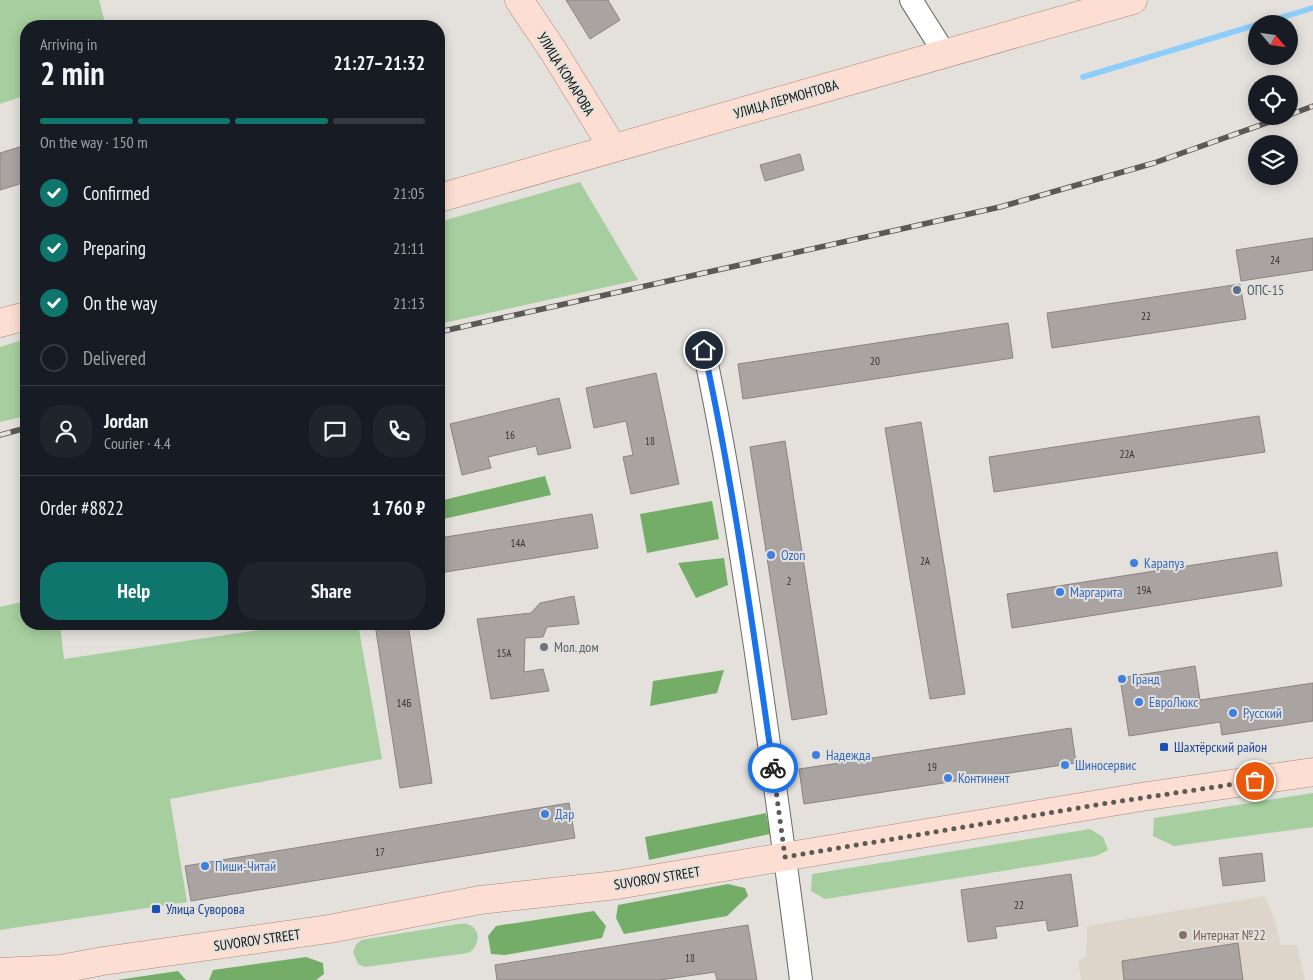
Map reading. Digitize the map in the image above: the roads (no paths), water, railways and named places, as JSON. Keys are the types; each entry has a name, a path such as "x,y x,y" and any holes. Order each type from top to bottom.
{"main road":[{"name":"УЛИЦА КОМАРОВА","path":"520,0 613,148"},
{"name":"УЛИЦА ЛЕРМОНТОВА","path":"445,196 1132,0"},
{"path":"0,323 20,318"},
{"name":"SUVOROV STREET","path":"0,972 60,969 103,960 329,929 480,900 617,885 1116,802 1313,772"}],"street":[{"path":"911,0 945,54"},
{"path":"704,350 718,416 739,542 801,980"}],"waterway":[{"path":"1290,15 1313,8"},
{"path":"1083,77 1248,27"}],"railway":[{"path":"1298,112 1313,106"},
{"path":"445,331 1000,207 1154,163 1261,125"},
{"path":"0,435 20,430"}],"place":[{"name":"ОПС-15","path":"1237,290"},
{"name":"Ozon","path":"771,555"},
{"name":"Карапуз","path":"1134,563"},
{"name":"Маргарита","path":"1060,592"},
{"name":"Мол. дом","path":"544,647"},
{"name":"Гранд","path":"1122,679"},
{"name":"ЕвроЛюкс","path":"1139,702"},
{"name":"Русский","path":"1233,713"},
{"name":"Шахтёрский район","path":"1164,747"},
{"name":"Надежда","path":"816,755"},
{"name":"Шиносервис","path":"1065,765"},
{"name":"Континент","path":"948,778"},
{"name":"Дар","path":"545,814"},
{"name":"Пиши-Читай","path":"205,866"},
{"name":"Улица Суворова","path":"156,909"},
{"name":"Интернат №22","path":"1183,935"}]}
